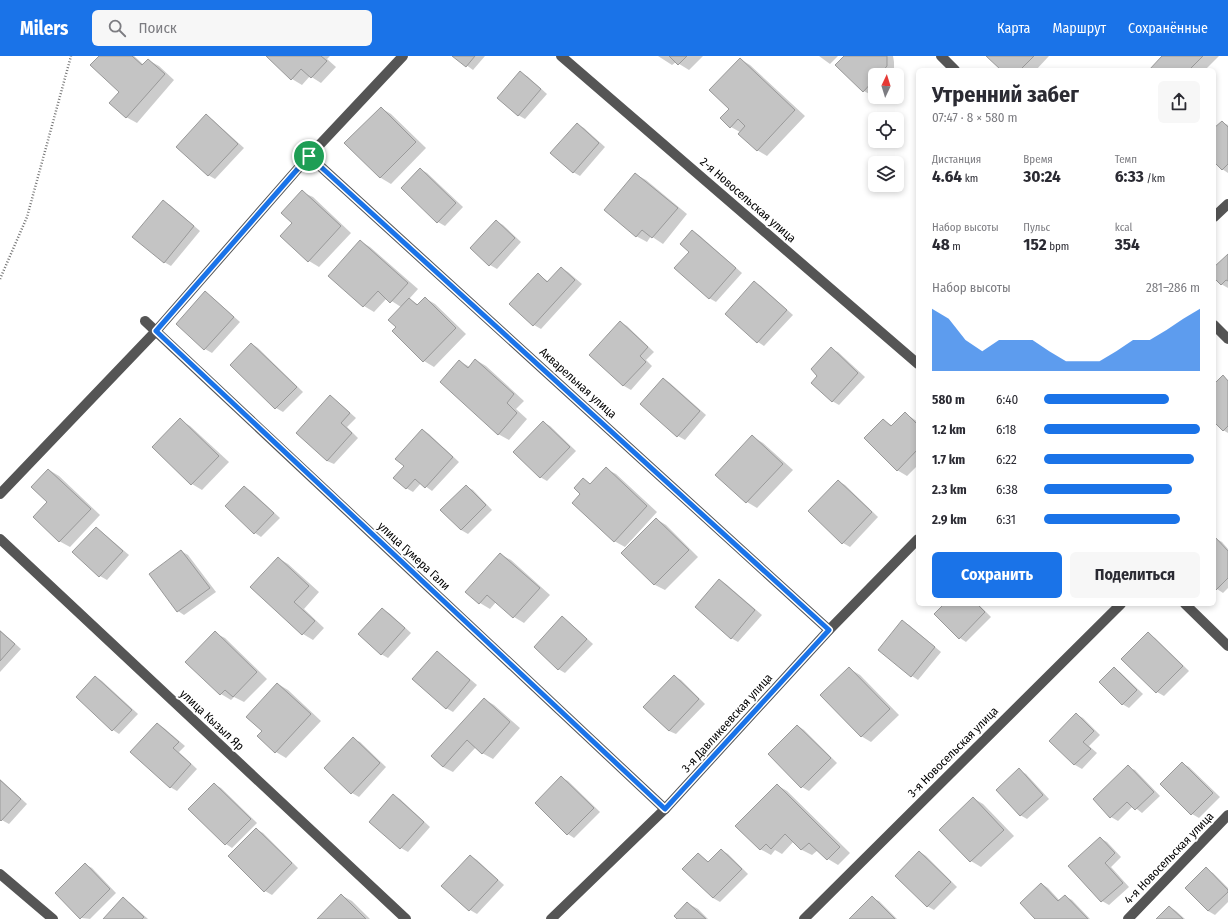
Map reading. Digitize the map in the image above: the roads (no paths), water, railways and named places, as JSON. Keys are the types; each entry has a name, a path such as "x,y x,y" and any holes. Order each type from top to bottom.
{"street":[{"path":"0,494 156,331 309,156 403,56"},
{"name":"2-я Новосельская улица","path":"561,56 916,362"},
{"path":"941,56 953,68"},
{"name":"Акварельная улица","path":"309,156 829,630"},
{"path":"1216,215 1228,204"},
{"name":"улица Гумера Гали","path":"145,321 665,809"},
{"path":"1216,327 1228,339"},
{"name":"улица Кызыл Яр","path":"0,539 406,919"},
{"name":"3-я Давликеевская улица","path":"551,919 665,809 829,630 916,542"},
{"name":"3-я Новосельская улица","path":"804,919 1119,606"},
{"path":"1187,606 1228,646"},
{"name":"4-я Новосельская улица","path":"1128,919 1228,814"},
{"path":"0,874 53,919"}]}
